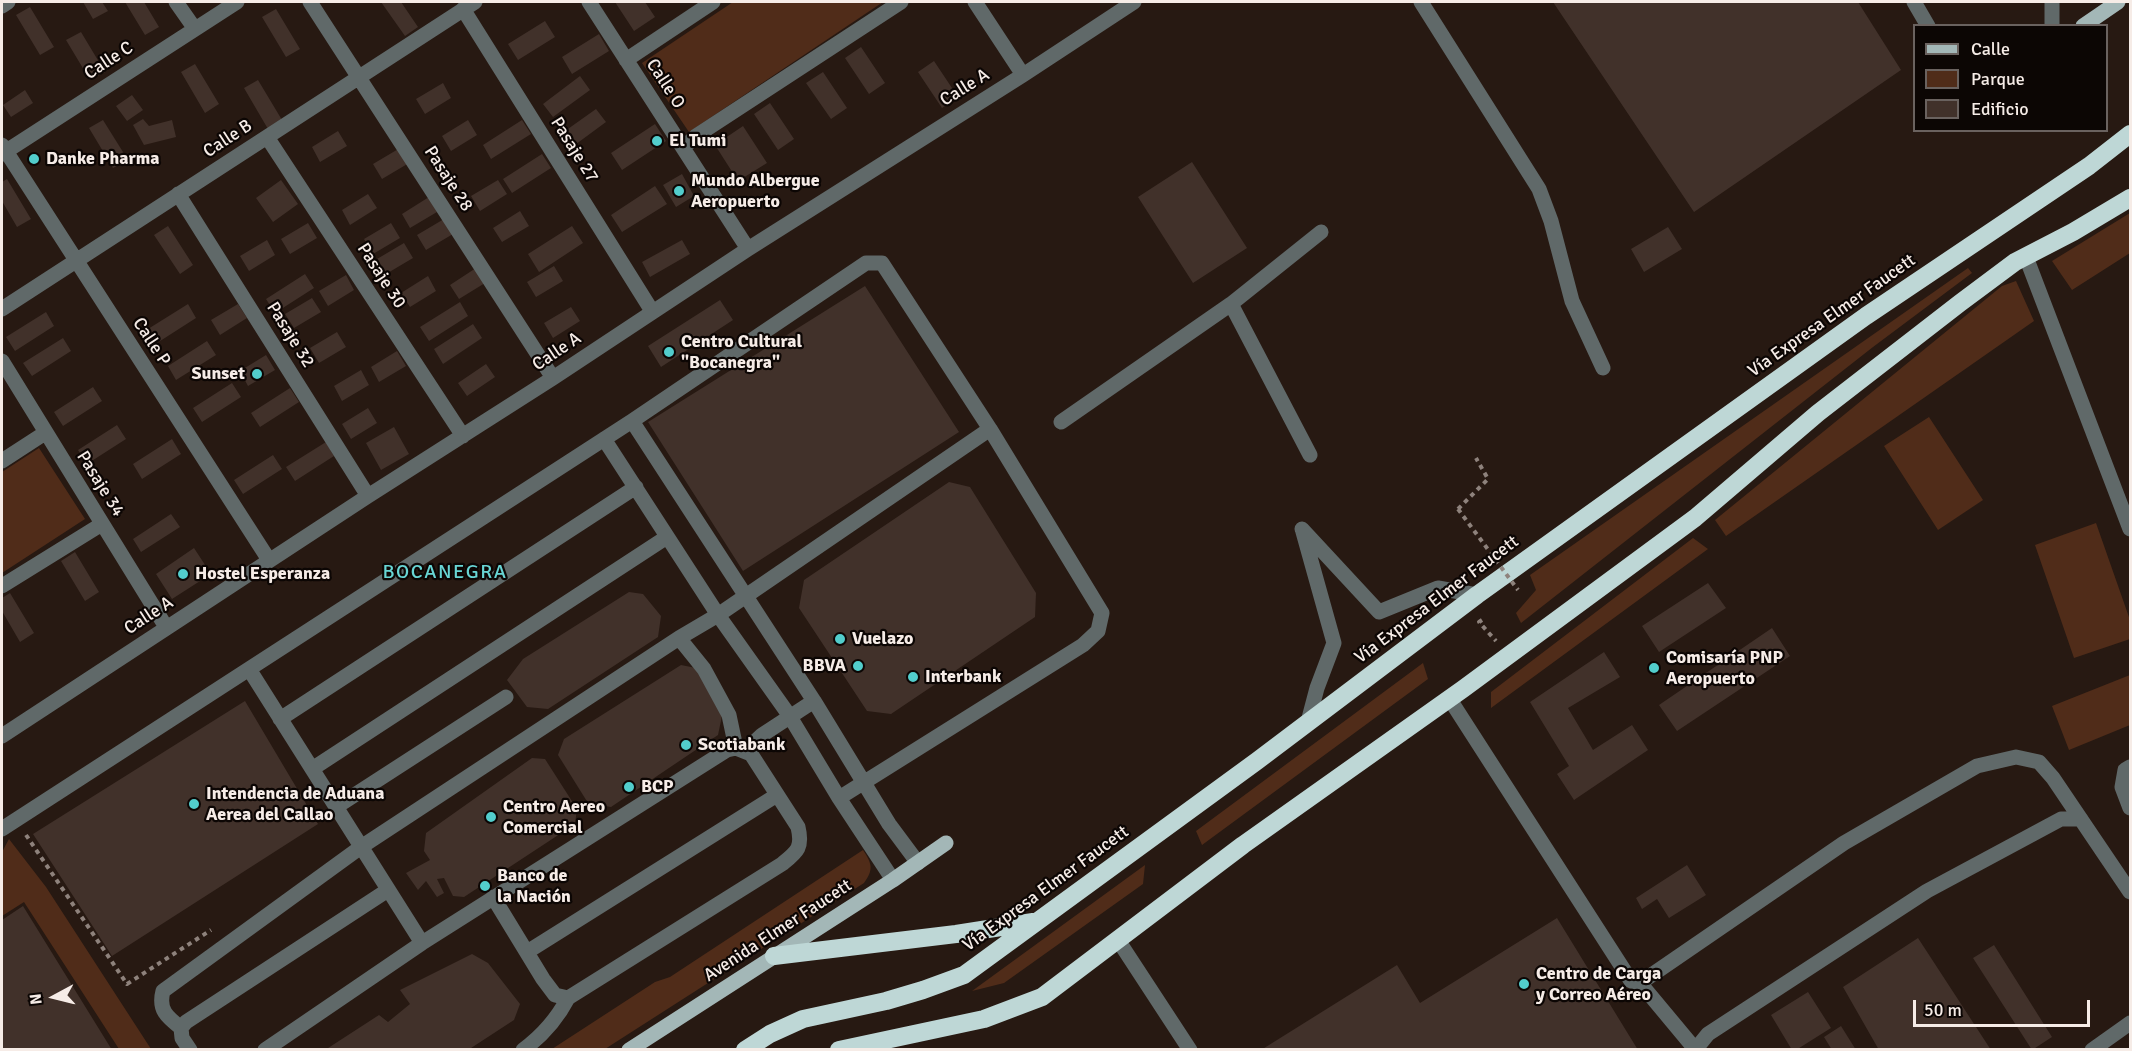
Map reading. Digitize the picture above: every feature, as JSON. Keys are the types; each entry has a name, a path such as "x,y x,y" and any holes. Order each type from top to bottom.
{"highway":[{"name":"Vía Expresa Elmer Faucett","path":"745,1050 770,1034 803,1019 886,1001 964,975 1477,595 1866,316 2089,166 2130,134"},
{"path":"839,1050 984,1018 1042,997 1244,845 1695,518 1818,413 1960,303 2026,257 2130,198"},
{"path":"774,956 956,934 1037,921"}],"main road":[{"path":"2087,24 2118,2"},
{"name":"Avenida Elmer Faucett","path":"629,1050 893,880 946,843"}],"street":[{"path":"2,6 8,2"},
{"path":"176,2 195,29"},
{"name":"Calle C","path":"3,150 237,2"},
{"name":"Pasaje 28","path":"310,2 553,378"},
{"name":"Calle O","path":"589,2 748,249"},
{"path":"626,60 713,2"},
{"path":"683,148 696,136 901,2"},
{"path":"975,2 1023,75"},
{"name":"Calle A","path":"2,736 269,560 553,378 652,311 1023,75 1115,7 1134,2"},
{"path":"1421,2 1539,189 1551,221 1572,301 1603,368"},
{"path":"2052,14 2065,2"},
{"name":"Calle B","path":"2,309 469,5"},
{"name":"Pasaje 27","path":"469,5 652,311"},
{"name":"Pasaje 30","path":"267,137 463,436"},
{"name":"Calle P","path":"3,150 269,560"},
{"name":"Pasaje 32","path":"178,194 368,496"},
{"path":"1061,422 1231,304 1321,232"},
{"path":"2026,257 2130,529"},
{"path":"2,829 633,421 866,263 882,263 990,429 1102,613 1098,632 1083,645 839,798"},
{"path":"1231,304 1310,455"},
{"name":"Pasaje 34","path":"2,361 166,627"},
{"path":"633,421 814,701 889,824 918,863"},
{"path":"190,1050 183,1038 181,1028 166,1016 160,1001 163,991 361,847 678,638 718,615 990,429"},
{"path":"2,461 45,433"},
{"path":"604,439 718,615 789,715 839,798 893,880"},
{"path":"280,719 636,488"},
{"path":"2,586 102,524"},
{"path":"1308,722 1317,688 1334,643 1302,529 1379,612 1438,588 1477,595"},
{"path":"312,769 667,537"},
{"path":"678,638 704,669 729,715 741,750"},
{"path":"249,669 422,944"},
{"path":"336,807 506,697"},
{"path":"1449,698 1631,981 1640,983 1695,1049 1708,1035 1927,891 2061,819 2080,819"},
{"path":"741,750 789,715 814,701"},
{"path":"265,1050 493,897 727,750 741,750 751,754 798,827 801,838 797,852 782,864 568,998 559,1015 536,1041 523,1050"},
{"path":"1640,983 1844,843 1977,766 2016,757 2039,762 2053,778 2130,892"},
{"path":"2130,767 2125,770 2122,787 2130,808"},
{"path":"527,952 777,795"},
{"path":"181,1028 186,1022 388,890"},
{"path":"493,897 555,995 568,998"},
{"path":"1118,940 1190,1050"},
{"path":"2092,1050 2130,1023"}],"path":[{"path":"1476,458 1488,479 1458,509 1518,590 1510,597"},
{"path":"1487,615 1479,622 1509,655"},
{"path":"20,827 127,984"}],"green space":[{"path":"733,2 883,2 689,132 642,63"},
{"path":"2130,213 2130,253 2072,290 2052,261"},
{"path":"1968,268 1972,273 1873,347 1521,623 1516,613 1536,590 1530,575"},
{"path":"2016,281 2034,321 1726,536 1715,520 2002,286"},
{"path":"1929,417 1983,500 1938,530 1884,446"},
{"path":"39,448 85,519 2,573 2,472"},
{"path":"2096,523 2130,620 2130,639 2074,658 2035,545"},
{"path":"1693,538 1708,549 1491,708 1491,692"},
{"path":"1423,663 1428,679 1202,845 1196,831"},
{"path":"2130,675 2130,725 2069,750 2052,706"},
{"path":"9,839 46,887 151,1049 119,1049 24,902 2,916 2,852"},
{"path":"863,850 871,866 864,883 605,1049 552,1049 655,982 670,977"},
{"path":"1145,865 1143,884 1004,983 972,991"}],"building":[{"path":"83,2 102,2 108,11 93,19"},
{"path":"125,2 144,2 159,27 145,35"},
{"path":"381,2 401,2 418,27 405,36"},
{"path":"615,2 645,2 655,17 634,31"},
{"path":"1553,2 1858,2 1901,70 1694,212"},
{"path":"30,7 54,47 40,55 16,15"},
{"path":"276,9 300,49 286,57 262,17"},
{"path":"545,21 555,37 518,60 508,44"},
{"path":"81,32 105,72 90,80 66,40"},
{"path":"599,34 609,51 572,74 562,57"},
{"path":"861,47 885,83 869,94 845,58"},
{"path":"934,61 958,97 942,108 918,72"},
{"path":"195,64 219,104 205,113 181,72"},
{"path":"823,72 847,108 831,119 806,83"},
{"path":"580,76 590,90 553,117 543,104"},
{"path":"258,80 282,120 268,129 244,88"},
{"path":"443,83 451,98 425,114 416,99"},
{"path":"25,90 33,103 11,117 3,105"},
{"path":"132,95 143,110 127,121 116,106"},
{"path":"770,103 794,139 778,150 754,114"},
{"path":"596,109 606,122 568,150 558,136"},
{"path":"143,119 149,126 172,120 176,137 144,145 133,125"},
{"path":"103,120 128,160 113,168 89,128"},
{"path":"468,120 477,135 451,151 442,136"},
{"path":"522,120 531,134 491,159 483,145"},
{"path":"655,124 666,141 622,170 611,153"},
{"path":"743,126 767,163 738,181 715,145"},
{"path":"338,131 347,146 320,162 312,147"},
{"path":"400,148 409,163 382,179 373,164"},
{"path":"542,154 551,168 512,193 503,179"},
{"path":"1192,162 1247,248 1193,283 1138,197"},
{"name":"Mundo Albergue Aeropuerto","path":"682,174 694,196 676,207 663,185"},
{"path":"7,179 31,219 17,227 2,201 2,182"},
{"path":"281,180 298,204 273,222 256,198"},
{"path":"498,180 507,194 480,211 471,196"},
{"path":"655,186 667,204 622,232 611,215"},
{"path":"368,194 377,208 350,225 342,210"},
{"path":"429,197 437,212 410,228 402,214"},
{"path":"520,211 529,226 502,242 493,228"},
{"path":"444,219 453,234 426,250 417,235"},
{"path":"308,223 317,238 290,254 281,239"},
{"path":"391,223 400,238 373,254 364,239"},
{"path":"168,226 193,265 180,274 154,235"},
{"path":"572,226 583,243 539,272 528,254"},
{"path":"1668,227 1682,249 1644,272 1631,249"},
{"path":"267,240 275,255 249,271 240,256"},
{"path":"682,240 690,254 650,277 642,262"},
{"path":"404,243 413,258 386,274 377,259"},
{"path":"554,266 563,281 536,297 527,282"},
{"path":"476,268 485,283 459,299 450,285"},
{"path":"305,274 314,288 275,313 266,299"},
{"path":"346,275 354,290 328,306 319,291"},
{"path":"428,276 436,291 410,307 401,293"},
{"path":"865,286 959,432 743,571 648,422"},
{"path":"312,298 321,312 294,328 285,314"},
{"path":"720,300 733,320 661,367 648,346"},
{"path":"460,302 468,316 429,341 420,327"},
{"path":"188,304 196,318 157,343 148,329"},
{"path":"238,304 247,318 220,335 211,320"},
{"path":"571,307 580,321 553,338 544,323"},
{"path":"46,312 54,326 15,351 6,337"},
{"path":"473,324 482,338 443,364 434,349"},
{"path":"337,332 346,347 319,363 310,348"},
{"path":"63,338 71,351 32,376 23,363"},
{"path":"207,341 216,355 176,380 168,366"},
{"path":"397,351 406,366 379,382 371,367"},
{"path":"266,355 275,370 248,386 240,371"},
{"path":"486,364 495,377 467,396 458,383"},
{"path":"361,370 369,385 342,401 334,386"},
{"path":"232,383 241,397 202,422 193,408"},
{"path":"93,387 102,401 63,426 54,412"},
{"path":"290,388 299,402 260,427 251,413"},
{"path":"368,408 377,423 351,439 342,424"},
{"path":"117,425 126,439 87,464 78,450"},
{"path":"394,427 409,454 381,470 366,443"},
{"path":"172,439 181,454 142,479 133,464"},
{"path":"326,442 334,456 295,481 286,467"},
{"path":"273,455 282,469 243,494 234,480"},
{"path":"949,482 970,487 1036,593 1035,617 891,714 867,711 799,608 804,580"},
{"path":"171,514 180,527 141,552 133,539"},
{"name":"Hostel Esperanza","path":"194,548 211,574 172,599 156,574"},
{"path":"75,552 99,592 85,601 61,561"},
{"path":"1708,583 1726,608 1659,652 1642,626"},
{"path":"629,592 643,594 661,616 658,637 548,709 527,707 507,680 523,659"},
{"path":"10,593 34,633 20,642 2,611 2,598"},
{"path":"1772,628 1790,656 1677,731 1659,705"},
{"path":"1604,652 1620,677 1568,708 1593,750 1632,725 1648,750 1574,800 1557,774 1569,766 1530,702"},
{"path":"681,665 696,668 723,711 718,735 611,807 588,803 558,755 564,739"},
{"path":"245,701 318,824 112,956 33,834"},
{"path":"532,758 545,759 577,809 575,824 464,897 453,896 444,878 437,879 444,893 437,897 426,881 418,890 406,873 430,860 424,851 426,833"},
{"path":"1687,865 1706,895 1669,918 1657,899 1642,909 1636,898"},
{"path":"23,906 112,1050 2,1050 2,920"},
{"name":"Centro de Carga y Correo Aéreo","path":"1557,918 1638,1050 1261,1050 1397,965 1420,1003"},
{"path":"1918,938 1991,1050 1879,1050 1843,987"},
{"path":"1994,945 2052,1037 2032,1050 1973,958"},
{"path":"472,954 488,963 520,1004 514,1020 468,1050 325,1050 379,1015 388,1022 410,1004 400,990"},
{"path":"1808,992 1831,1028 1796,1050 1792,1050 1771,1015"},
{"path":"1841,1026 1856,1050 1832,1050 1824,1037"}],"place":[{"name":"El Tumi","path":"657,141"},
{"name":"Danke Pharma","path":"34,159"},
{"name":"Mundo Albergue Aeropuerto","path":"679,191"},
{"name":"Centro Cultural \"Bocanegra\"","path":"669,352"},
{"name":"Sunset","path":"257,374"},
{"name":"Hostel Esperanza","path":"183,574"},
{"name":"Vuelazo","path":"840,639"},
{"name":"BBVA","path":"858,666"},
{"name":"Comisaría PNP Aeropuerto","path":"1654,668"},
{"name":"Interbank","path":"913,677"},
{"name":"Scotiabank","path":"686,745"},
{"name":"BCP","path":"629,787"},
{"name":"Intendencia de Aduana Aerea del Callao","path":"194,804"},
{"name":"Centro Aereo Comercial","path":"491,817"},
{"name":"Banco de la Nación","path":"485,886"},
{"name":"Centro de Carga y Correo Aéreo","path":"1524,984"}],"district":[{"name":"BOCANEGRA","path":"445,573"}]}
